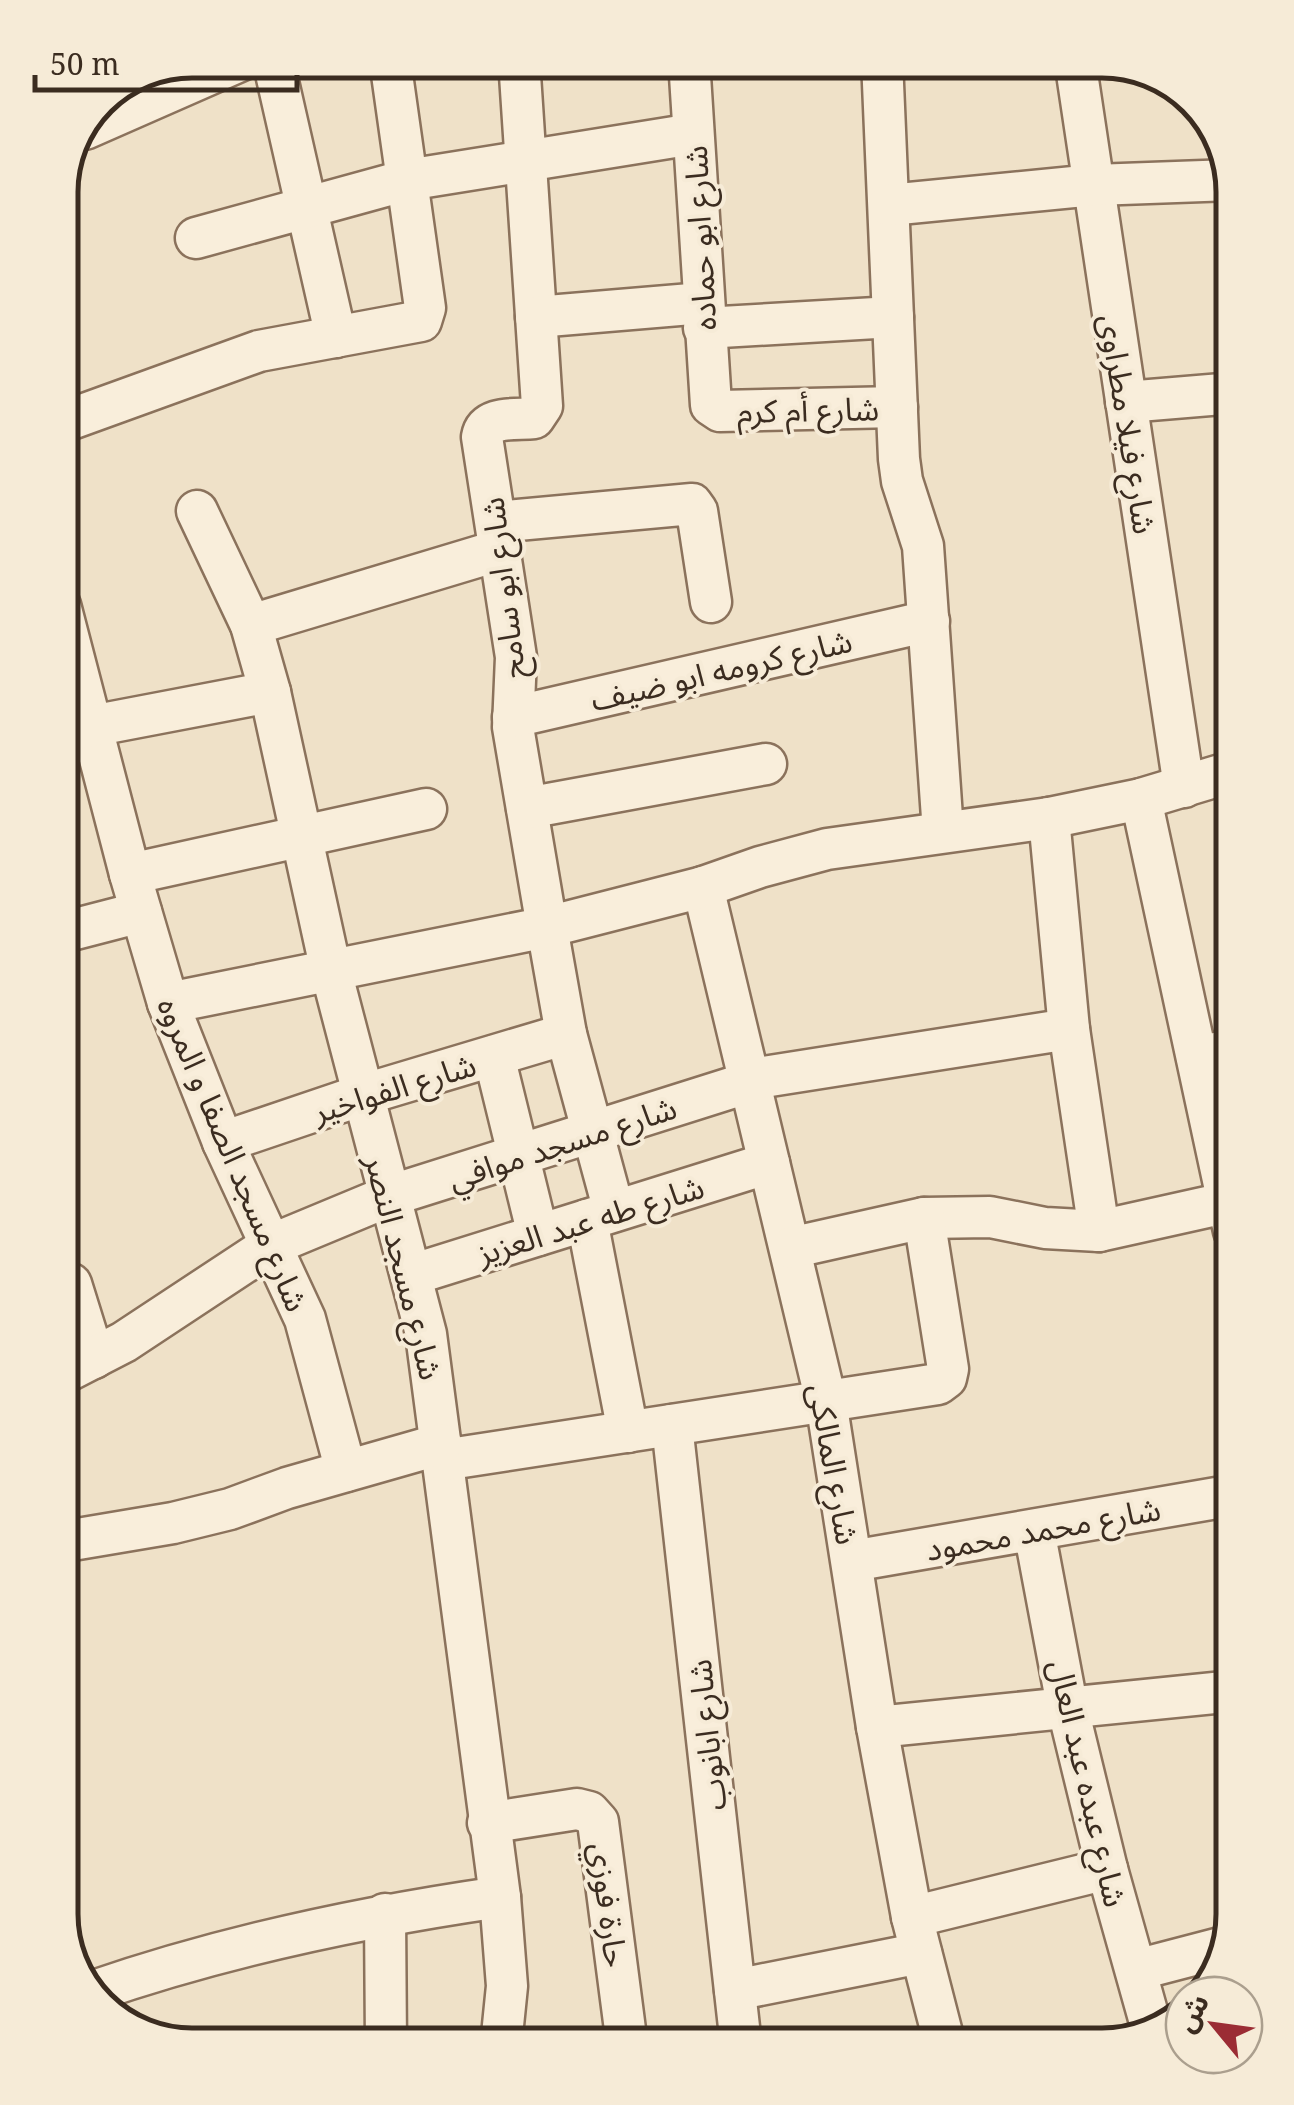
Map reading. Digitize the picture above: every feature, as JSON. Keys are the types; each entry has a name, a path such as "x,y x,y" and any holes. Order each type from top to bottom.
{"street":[{"path":"101,122 201,78"},
{"path":"277,78 336,337"},
{"path":"78,416 259,351 414,325 424,316 393,78"},
{"name":"شارع ابو سامح","path":"520,78 542,402 540,414 492,422 482,432 516,657 513,717 527,808 566,1034 595,1132 601,1216 628,1432"},
{"name":"شارع ابو حماده","path":"690,78 708,399 714,409 720,410"},
{"path":"883,78 902,482 923,546 942,832"},
{"name":"شارع فيلا مطراوى","path":"1078,78 1184,787"},
{"path":"196,238 407,180 693,134"},
{"path":"889,204 1094,185 1216,181"},
{"path":"536,317 893,317"},
{"path":"1126,402 1216,394"},
{"name":"شارع أم كرم","path":"720,410 897,406"},
{"path":"251,625 498,536 692,504 711,602"},
{"name":"شارع مسجد النصر","path":"196,511 251,625 270,692 331,970 432,1364 500,1897 507,1986 503,2027"},
{"name":"شارع كرومه ابو ضيف","path":"513,717 928,621"},
{"path":"78,729 270,692"},
{"name":"شارع مسجد الصفا و المروه","path":"78,732 136,893 168,1003 223,1142 310,1334 346,1471"},
{"path":"527,808 766,764"},
{"path":"168,1003 547,927 703,888 827,848 1048,818 1140,799 1216,777"},
{"path":"1140,799 1215,1053"},
{"path":"78,924 136,893 301,837 426,809"},
{"path":"1048,818 1069,1029 1099,1231"},
{"name":"شارع المالكى","path":"703,888 826,1401 916,1934 941,2028"},
{"name":"شارع مسجد موافي","path":"78,1366 124,1342 271,1245 389,1196 750,1080 1069,1029"},
{"name":"شارع الفواخير","path":"223,1142 566,1034"},
{"path":"494,1056 538,1235"},
{"name":"شارع طه عبد العزيز","path":"411,1275 770,1163"},
{"path":"790,1248 924,1218 990,1218 1045,1228 1099,1231 1216,1213"},
{"path":"78,1539 173,1523 230,1509 346,1471 442,1452 628,1432 938,1384 946,1378 948,1369 924,1218"},
{"name":"شارع ابانوب","path":"672,1425 739,2028"},
{"name":"شارع محمد محمود","path":"852,1561 1216,1498"},
{"name":"شارع عبده عبد العال","path":"1034,1530 1067,1705 1149,2017"},
{"path":"878,1726 1216,1693"},
{"name":"حارة فوزي","path":"488,1822 577,1809 590,1812 598,1822 625,2027"},
{"path":"735,1990 1107,1869"},
{"path":"105,1988 249,1945 385,1914 500,1897"},
{"path":"376,2027 385,1914"},
{"path":"1136,1970 1210,1951"}]}
